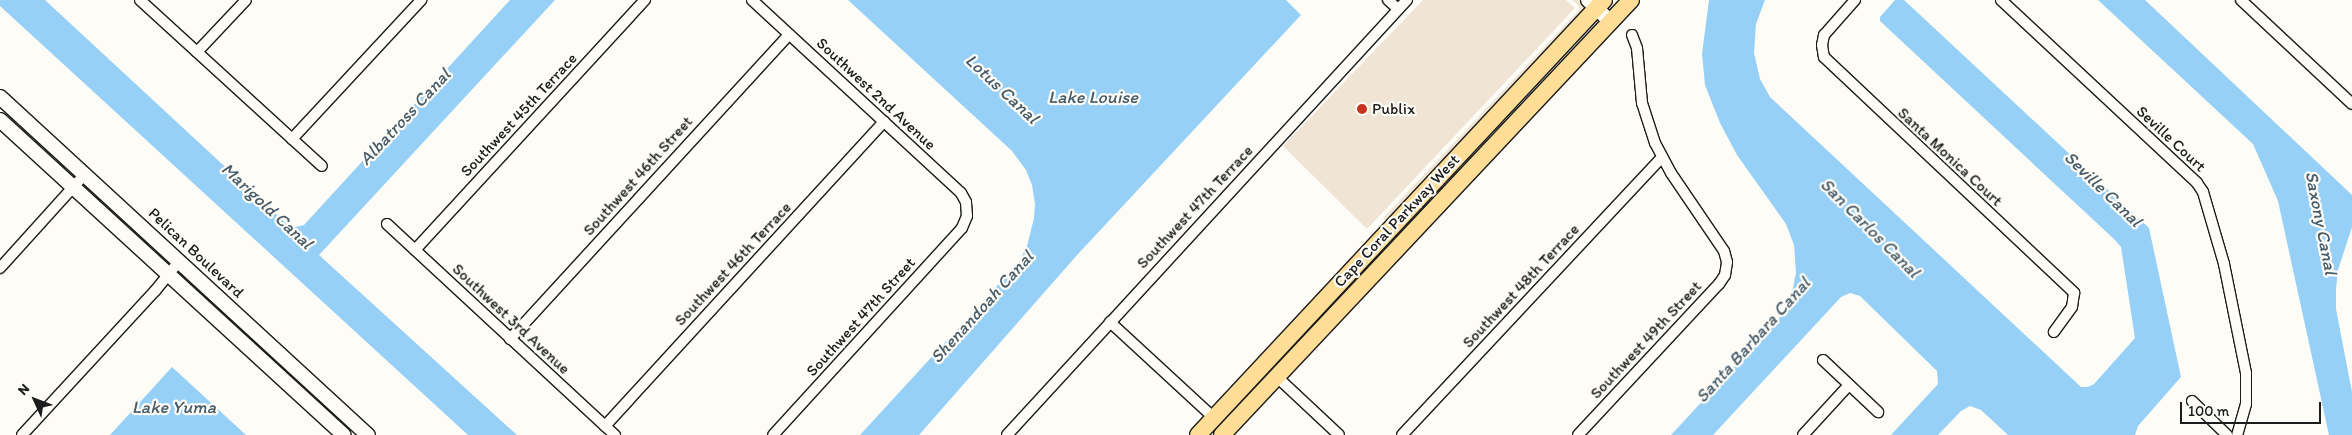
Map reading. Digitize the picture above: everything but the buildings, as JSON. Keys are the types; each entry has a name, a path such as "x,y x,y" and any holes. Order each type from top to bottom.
{"main road":[{"name":"Cape Coral Parkway West","path":"1198,435 1460,153 1596,3"},
{"name":"Cape Coral Parkway West","path":"1222,435 1610,21 1621,3"},
{"path":"1394,250 1403,230 1457,172 1462,161 1460,153"},
{"path":"1276,376 1276,369 1280,360 1338,295 1342,281"},
{"path":"1210,435 1215,424 1214,418"}],"street":[{"path":"140,0 322,166"},
{"path":"197,52 246,0"},
{"path":"292,139 421,0"},
{"name":"Southwest 45th Terrace","path":"415,250 645,0"},
{"name":"Southwest 2nd Avenue","path":"752,0 960,193 966,202 967,216"},
{"path":"1388,0 1398,10"},
{"name":"Southwest 47th Terrace","path":"1007,435 1407,0"},
{"name":"Santa Monica Court","path":"1855,0 1824,35 1822,45 1824,57 2074,294 2072,306 2054,332"},
{"name":"Seville Court","path":"2001,0 2197,183 2203,192 2224,264 2246,373 2246,404 2237,435"},
{"path":"2241,0 2352,104"},
{"path":"1596,3 1610,21"},
{"name":"Southwest 46th Street","path":"510,339 789,34"},
{"path":"1632,35 1637,48 1642,103 1650,130 1662,157"},
{"name":"Pelican Boulevard","path":"0,96 368,435"},
{"path":"0,120 344,435"},
{"name":"Southwest 46th Terrace","path":"605,426 884,122"},
{"name":"Southwest 49th Street","path":"1578,435 1719,284 1725,275 1727,262 1724,252 1662,157"},
{"name":"Southwest 48th Terrace","path":"1402,435 1662,157"},
{"path":"0,268 85,174"},
{"name":"Southwest 47th Street","path":"773,435 962,228 967,216"},
{"name":"Southwest 3rd Avenue","path":"387,224 615,435"},
{"path":"22,435 169,275 179,261"},
{"path":"1110,322 1214,418"},
{"path":"1823,360 1878,412"},
{"path":"1276,376 1339,435"},
{"path":"1803,435 1849,385"},
{"path":"2192,401 2227,435"}],"shaded area":[{"path":"1423,0 1566,0 1575,8 1367,229 1283,146"},
{"path":"1572,0 1581,0 1589,8 1388,223 1383,218 1579,10 1578,5"}],"water":[{"path":"0,0 45,0 291,228 304,225 510,0 555,0 319,255 517,435 468,435 0,6"},
{"name":"Lake Louise","path":"848,0 1286,0 1301,15 1078,254 919,435 860,435 1019,262 1027,246 1034,218 1035,204 1032,185 1026,170 1012,151"},
{"path":"1709,0 1765,0 1756,24 1754,53 1760,79 1770,97 2081,387 2088,387 2094,384 2135,338 2121,247 1880,21 1880,17 1895,0 1904,0 2149,228 2181,377 2138,426 2135,435 2008,435 1981,410 1970,406 1961,411 1938,435 1891,435 1938,384 1937,371 1860,296 1850,293 1841,297 1713,435 1671,435 1782,315 1793,288 1796,272 1794,245 1786,224 1737,155 1720,123 1705,85 1702,54"},
{"name":"Saxony Canal","path":"2098,0 2145,0 2352,195 2352,227 2338,270 2336,309 2352,392 2352,435 2329,435 2278,201 2253,144"},
{"name":"Lake Yuma","path":"172,367 246,435 110,435"}],"place":[{"name":"Publix","path":"1362,109"}],"water label":[{"name":"Lotus Canal","path":"1002,89"},
{"name":"Albatross Canal","path":"405,117"},
{"name":"Seville Canal","path":"2103,189"},
{"name":"Marigold Canal","path":"267,206"},
{"name":"San Carlos Canal","path":"1870,228"},
{"name":"Shenandoah Canal","path":"982,307"},
{"name":"Santa Barbara Canal","path":"1753,340"}]}
